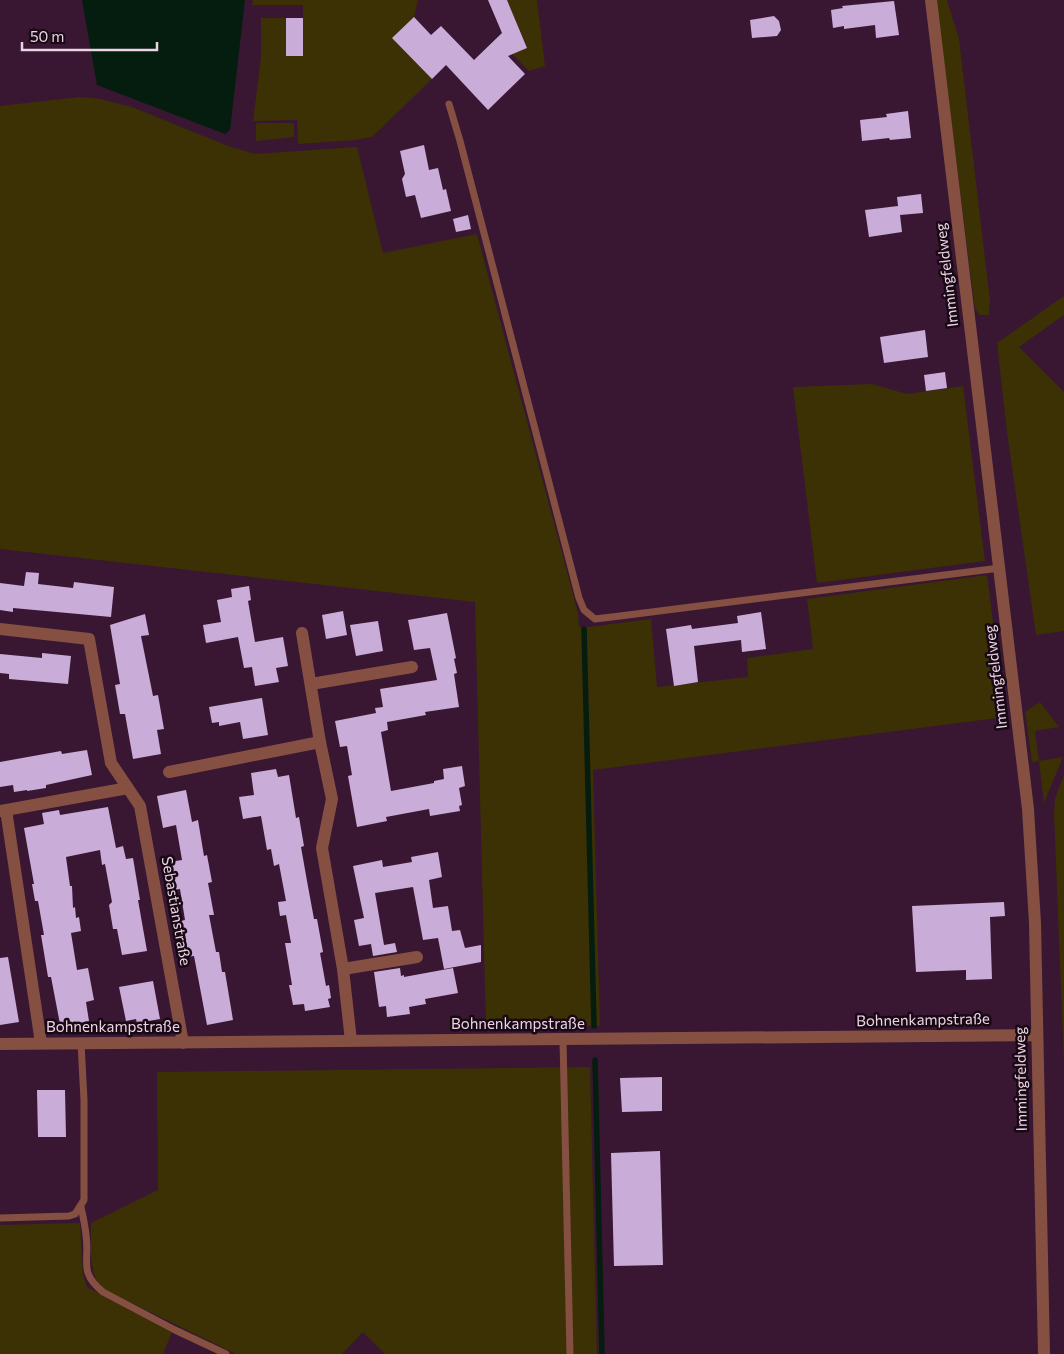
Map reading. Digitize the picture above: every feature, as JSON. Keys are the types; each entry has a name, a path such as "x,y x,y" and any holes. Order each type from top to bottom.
{"street":[{"name":"Immingfeldweg","path":"931,0 1028,809 1036,923 1036,1035 1044,1354"},
{"name":"Sebastianstraße","path":"0,629 89,639 111,763 140,806 183,1043"},
{"path":"302,633 320,742 332,799 322,848 343,969 351,1041"},
{"path":"311,684 412,667"},
{"path":"170,772 320,742"},
{"path":"41,1043 3,811 128,788"},
{"path":"343,969 416,957"},
{"name":"Bohnenkampstraße","path":"0,1044 1036,1035"}],"lane":[{"path":"449,104 579,598 584,610 595,619 1000,568"},
{"path":"563,1040 570,1354"},
{"path":"0,1218 69,1216 76,1214 81,1207 85,1190 81,1043"},
{"path":"81,1207 87,1236 86,1269 89,1279 95,1286 168,1326 226,1354"}],"shaded area":[{"path":"82,0 245,0 230,130 225,134 97,85"},
{"path":"253,0 418,0 414,17 432,79 372,137 298,144 297,120 253,121 261,56 261,18 286,18 286,56 303,55 303,5 252,5"},
{"path":"507,0 537,0 545,66 529,71 512,54 527,47"},
{"path":"936,0 947,0 959,39 990,301 989,315 980,315 975,309"},
{"path":"80,97 100,99 132,107 228,146 255,154 357,147 383,253 477,234 578,613 579,627 651,619 657,687 748,677 747,658 813,649 807,599 987,575 1005,717 593,770 600,1026 486,1028 475,602 0,549 0,106"},
{"path":"257,123 292,123 294,124 294,137 256,141"},
{"path":"1064,296 1064,315 1019,347 1064,392 1064,631 1036,635 1007,432 997,343"},
{"path":"872,384 907,394 963,386 985,561 817,583 793,387"},
{"path":"1040,702 1059,727 1035,731 1039,761 1032,762 1025,712"},
{"path":"1063,757 1044,803 1039,761"},
{"path":"1064,775 1064,1064 1054,814 1055,799"},
{"path":"590,1067 597,1354 385,1354 363,1332 342,1354 236,1354 101,1288 97,1281 91,1257 91,1223 158,1190 157,1072"},
{"path":"80,1223 83,1274 87,1287 172,1332 163,1354 0,1354 0,1225"}],"building":[{"path":"488,0 507,0 527,48 508,56 525,74 488,110 446,65 432,79 392,38 414,17 431,35 441,26 474,60 502,33"},
{"path":"894,1 899,35 876,38 875,25 844,29 844,26 833,28 831,10 843,8 842,6"},
{"path":"774,16 779,21 781,30 777,36 752,38 750,20"},
{"path":"286,18 303,18 303,56 286,56"},
{"path":"908,111 911,138 862,141 860,120 887,117 886,114"},
{"path":"424,145 429,170 438,168 443,190 446,189 451,211 421,218 415,195 406,197 402,179 405,174 400,151"},
{"path":"921,194 923,213 900,215 902,232 869,237 865,210 898,206 897,197"},
{"path":"468,215 471,229 456,232 453,219"},
{"path":"925,330 928,357 884,363 880,337"},
{"path":"945,372 947,388 926,391 924,375"},
{"path":"26,572 39,573 38,584 73,588 74,582 114,587 111,617 13,608 13,612 0,610 0,583 24,586"},
{"path":"249,586 251,600 248,601 255,642 283,637 288,666 276,668 279,682 255,686 252,667 244,668 238,637 206,643 203,625 221,622 217,600 232,597 231,589"},
{"path":"343,611 347,635 326,639 322,615"},
{"path":"761,612 766,649 742,652 741,640 694,646 698,682 674,686 666,629 691,625 692,629 738,623 737,616"},
{"path":"447,613 456,658 454,659 457,673 454,674 459,707 425,712 426,715 387,722 388,730 381,732 391,791 434,783 434,781 444,779 443,769 462,766 465,786 459,788 462,805 459,806 460,811 430,816 429,809 386,817 387,821 357,827 348,776 352,775 347,746 340,747 335,721 376,713 375,708 383,707 380,689 437,680 430,648 414,650 408,620"},
{"path":"145,614 149,635 141,636 153,696 158,695 164,729 157,730 161,754 133,759 125,714 120,714 115,685 120,684 110,625"},
{"path":"378,621 383,651 356,656 350,625"},
{"path":"42,653 71,656 68,684 9,679 9,674 0,673 0,654 42,658"},
{"path":"262,698 268,735 243,739 240,722 219,726 219,722 212,723 209,707"},
{"path":"87,750 92,775 46,785 46,788 27,791 14,792 13,785 0,787 0,762 61,751 62,754"},
{"path":"276,769 278,777 289,775 296,818 299,817 304,846 301,847 314,919 317,919 323,952 320,953 326,986 329,985 331,998 328,999 330,1007 305,1011 304,1004 293,1005 289,985 292,985 285,943 291,943 286,915 280,916 278,902 286,901 279,864 274,866 271,849 267,850 261,816 243,819 239,797 254,795 251,773"},
{"path":"186,790 192,822 198,820 204,856 207,855 212,882 208,883 214,915 209,915 216,952 219,952 222,972 225,972 233,1020 207,1025 194,956 186,957 180,921 185,920 180,889 174,890 169,862 182,860 176,825 163,828 157,796"},
{"path":"108,807 116,848 123,846 126,859 133,858 147,951 122,955 117,929 113,929 109,905 112,902 105,864 102,865 100,850 66,857 70,886 72,886 73,908 75,907 76,918 79,917 81,931 71,933 77,970 88,968 94,1000 86,1002 89,1021 75,1024 71,1022 60,1024 51,977 48,977 41,935 44,935 38,901 35,901 32,884 34,884 24,828 44,824 42,813 59,810 60,815"},
{"path":"438,852 442,877 429,880 433,908 448,906 452,931 460,930 465,948 481,945 481,962 444,969 438,938 423,940 413,887 375,893 384,945 395,943 397,952 373,956 371,944 359,946 354,920 364,918 353,866 382,860 383,867 412,862 411,857"},
{"path":"1004,902 1005,916 990,917 992,979 966,980 966,970 916,972 912,906"},
{"path":"8,957 19,1022 0,1025 0,958"},
{"path":"400,968 401,976 404,975 404,977 453,968 458,993 425,999 426,1004 409,1007 410,1014 387,1017 386,1006 379,1007 374,972"},
{"path":"153,981 160,1019 137,1023 136,1019 126,1021 119,987"},
{"path":"662,1077 662,1111 622,1112 620,1078"},
{"path":"37,1090 65,1090 66,1137 38,1137"},
{"path":"660,1151 663,1265 614,1266 611,1153"}],"waterway":[{"path":"584,629 594,1026"},
{"path":"595,1060 602,1354"}]}
